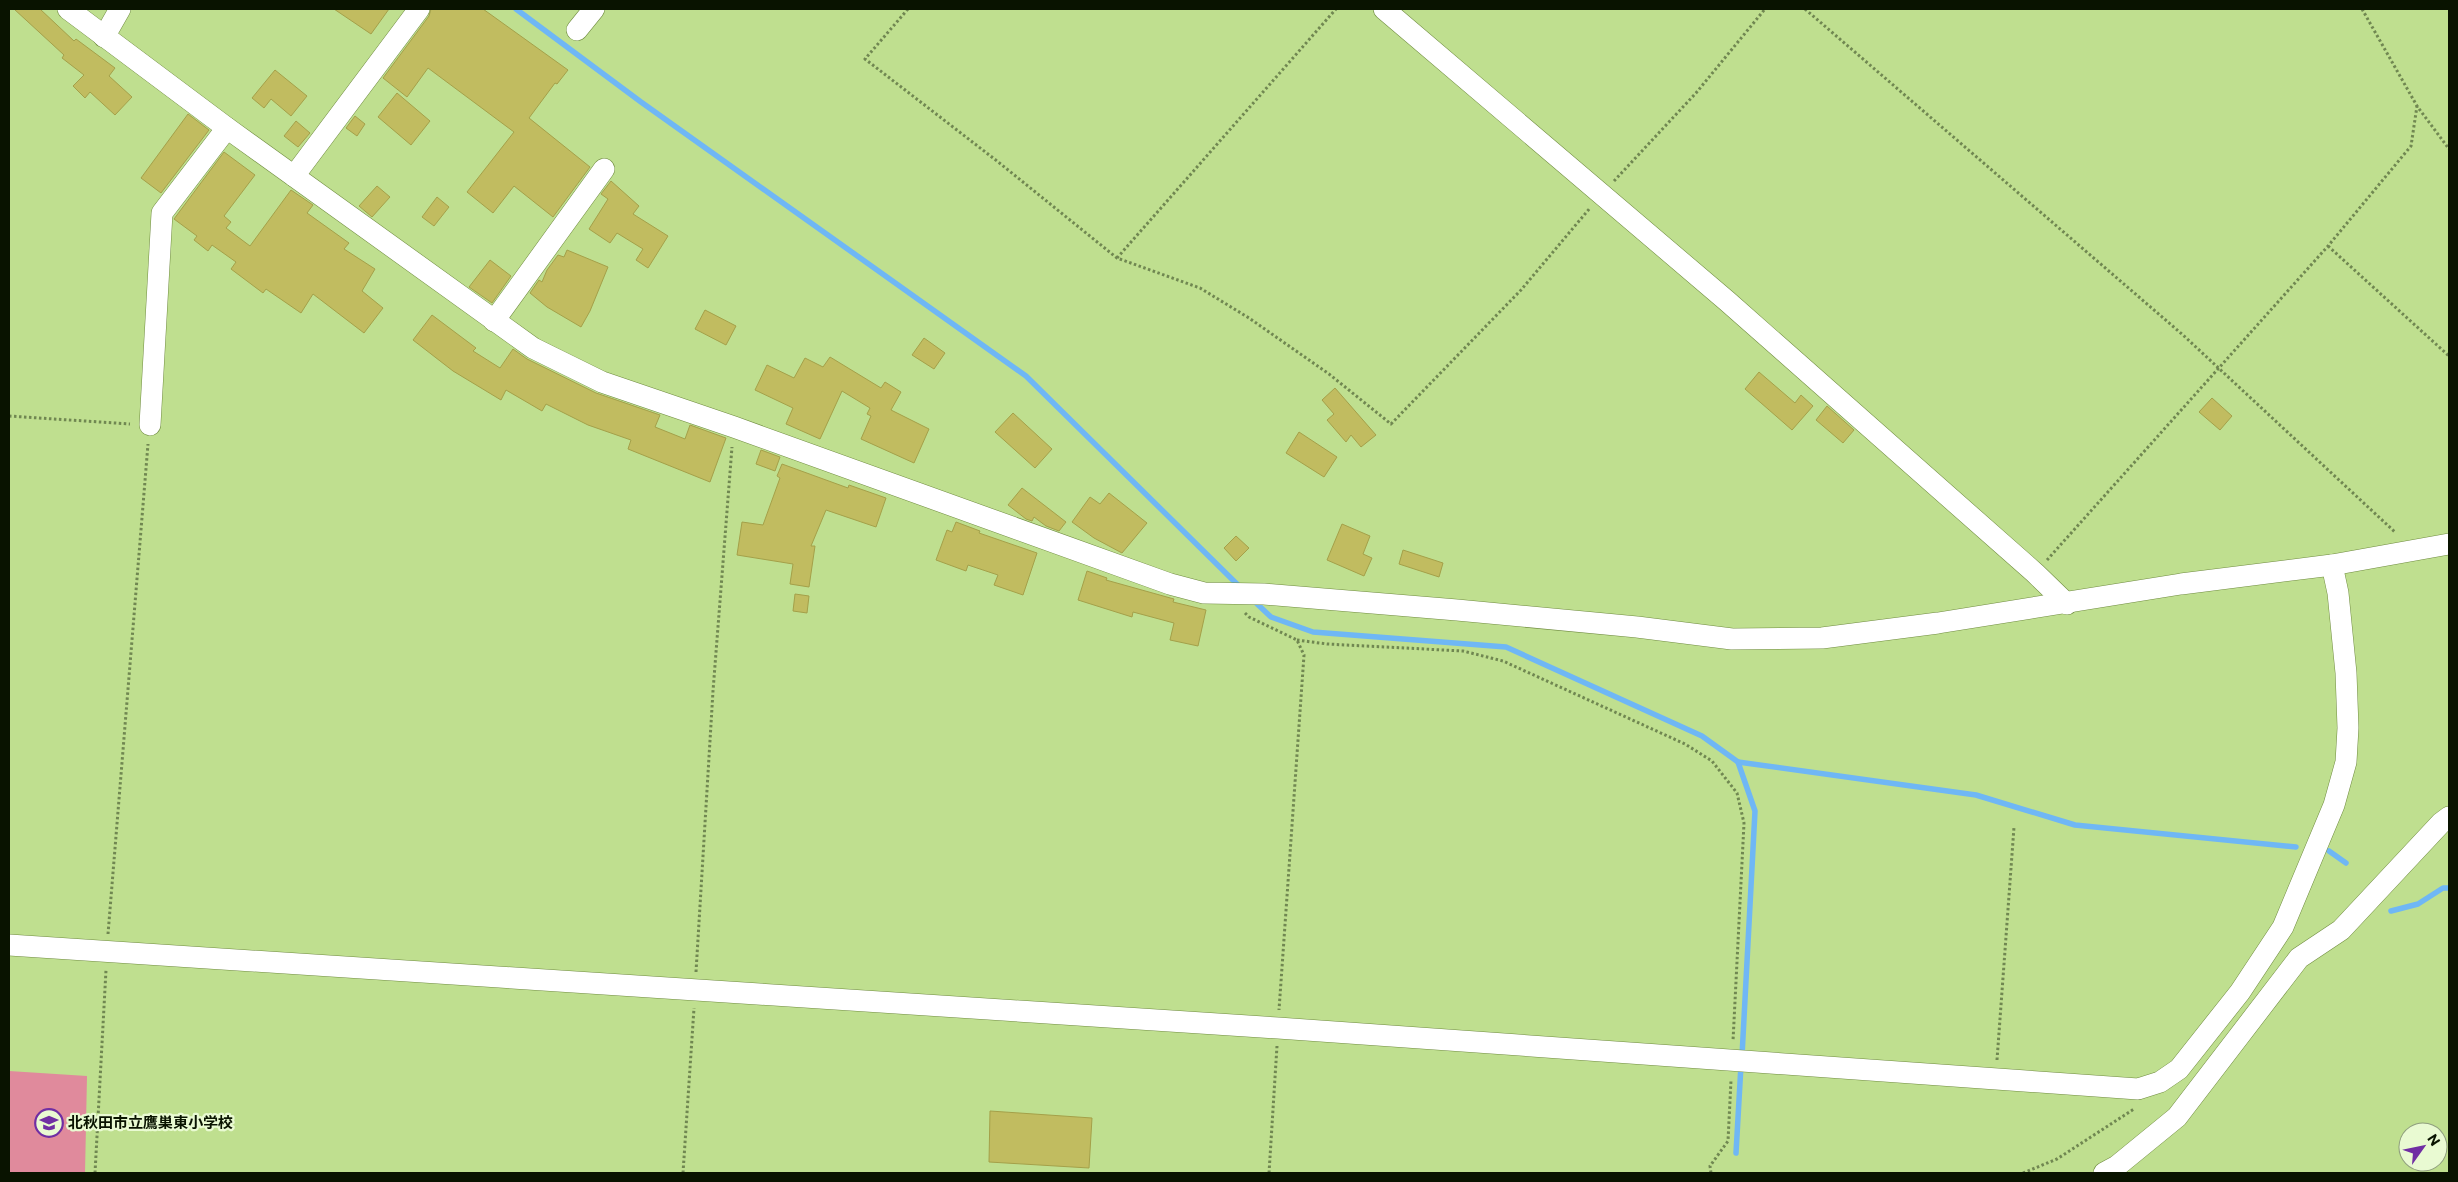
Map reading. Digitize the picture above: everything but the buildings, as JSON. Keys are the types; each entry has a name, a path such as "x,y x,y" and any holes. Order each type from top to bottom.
{"street":[{"path":"68,9 227,128 533,348 602,382 734,426 1170,584 1204,593 1264,594 1637,627 1732,639 1822,638 2067,604 2181,584 2332,565 2449,544"},
{"path":"104,37 120,9"},
{"path":"294,176 419,9"},
{"path":"577,30 594,9"},
{"path":"1384,9 1602,194 2035,573 2067,604"},
{"path":"150,425 162,213 227,128"},
{"path":"494,321 604,169"},
{"path":"9,945 1278,1028 1732,1062 2138,1089 2160,1082 2179,1069 2228,1008 2283,927 2334,805 2346,762 2348,728 2346,673 2338,593 2332,565"},
{"path":"2104,1173 2117,1166 2177,1117 2299,958 2341,930 2441,823 2449,817"},
{"path":"2283,927 2299,958"}],"path":[{"path":"908,9 865,59 997,161 1117,258 1200,288 1249,318 1328,374 1391,424 1515,297 1602,194 1696,94 1765,9"},
{"path":"1117,258 1336,9"},
{"path":"1805,9 2183,335 2219,370 2348,486 2413,549"},
{"path":"2362,9 2417,106 2449,149"},
{"path":"2035,573 2219,370 2328,246 2411,146 2417,106"},
{"path":"2328,246 2449,356"},
{"path":"9,416 150,425 107,952 95,1173"},
{"path":"683,1173 713,691 734,426"},
{"path":"1231,594 1249,617 1296,640 1327,644 1463,651 1503,661 1685,744 1712,761 1737,793 1744,823 1728,1141 1710,1166 1711,1173"},
{"path":"1269,1173 1304,655 1296,640"},
{"path":"1996,1080 2014,827"},
{"path":"2023,1173 2057,1159 2139,1105"}],"shaded area":[{"name":"北秋田市立鷹巣東小学校","path":"9,1071 87,1076 85,1173 9,1173"}],"waterway":[{"path":"516,9 641,102 1026,376 1241,588"},
{"path":"1253,600 1271,617 1313,632 1506,647 1702,736 1738,762 1755,811 1742,1056"},
{"path":"1738,762 1976,795 2075,825 2296,847"},
{"path":"2329,851 2346,863"},
{"path":"2391,911 2418,904 2443,888 2449,888"},
{"path":"1736,1153 1741,1065"}],"place":[{"name":"北秋田市立鷹巣東小学校","path":"49,1123"}]}
